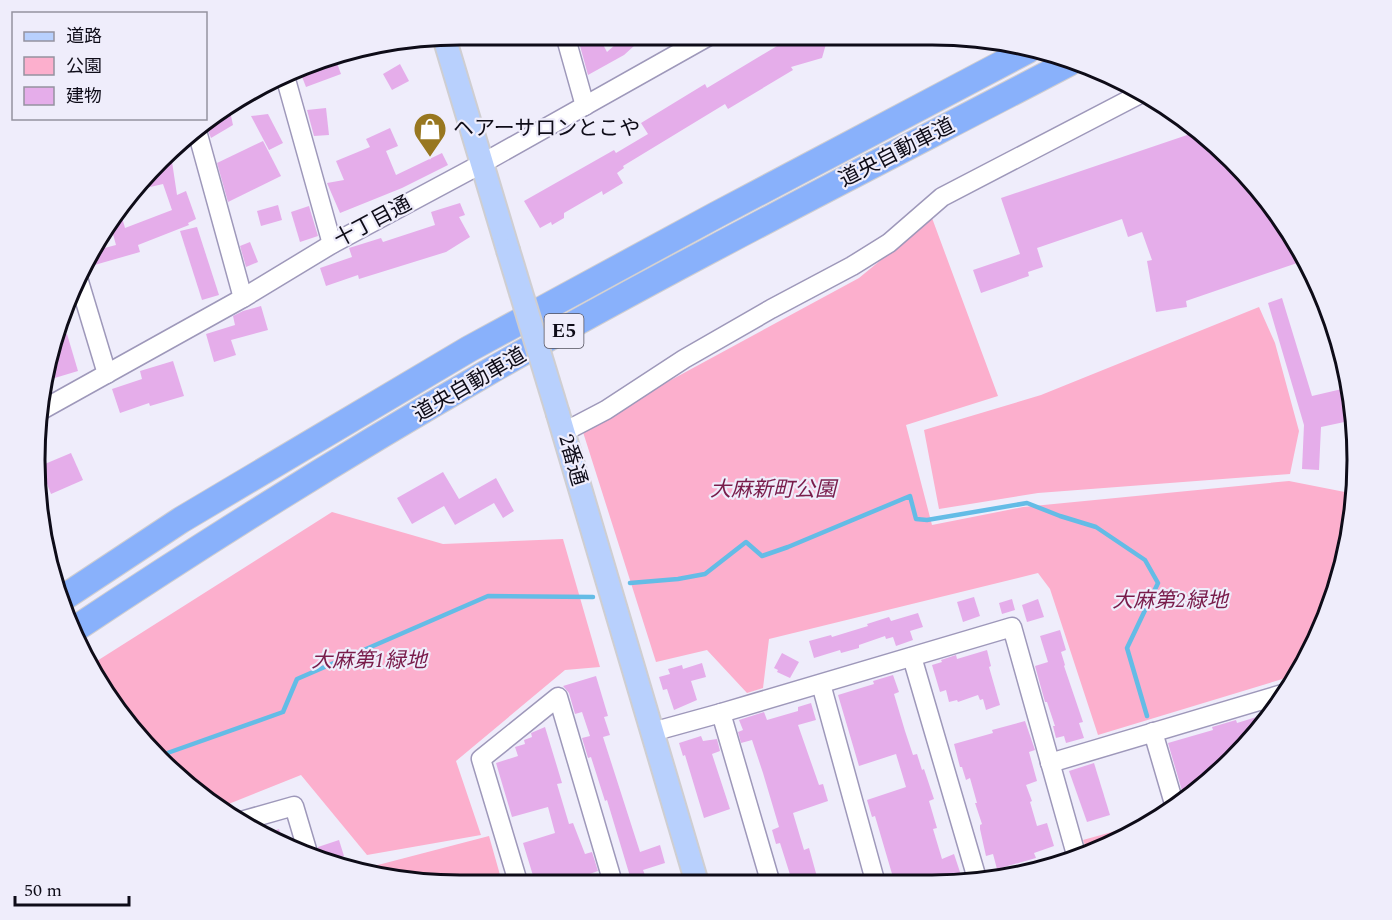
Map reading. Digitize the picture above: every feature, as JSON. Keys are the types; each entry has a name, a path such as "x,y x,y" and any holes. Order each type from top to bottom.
{"highway":[{"name":"道央自動車道","path":"68,595 181,520 469,349 727,209 1021,55"},
{"name":"道央自動車道","path":"80,625 198,547 485,374 730,239 1063,66"}],"main road":[{"name":"2番通","path":"447,45 696,875"}],"street":[{"path":"568,45 585,106"},
{"name":"十丁目通","path":"49,406 243,298 332,244 483,163 693,45"},
{"path":"287,83 332,244"},
{"path":"561,423 606,410 684,359 889,243 942,197 1133,97"},
{"path":"199,138 243,298"},
{"path":"82,290 107,374"},
{"path":"652,732 1012,627 1075,849"},
{"path":"912,657 975,872"},
{"path":"821,684 874,875"},
{"path":"516,875 481,759 558,697 611,875"},
{"path":"1050,763 1273,697"},
{"path":"722,713 768,875"},
{"path":"1153,732 1172,798"},
{"path":"251,818 294,806 306,845"}],"green space":[{"name":"大麻新町公園","path":"932,218 998,396 906,425 932,525 1023,507 1289,481 1345,492 1339,541 1325,593 1304,644 1285,678 1098,735 1050,589 1038,573 769,639 763,688 747,693 707,650 656,662 583,432 647,393 859,278"},
{"path":"1259,307 1275,343 1299,431 1290,474 1038,493 939,509 924,430 1041,395"},
{"name":"大麻第1緑地","path":"332,512 443,544 563,539 600,667 565,670 456,761 481,835 367,855 301,775 228,804 186,772 148,734 115,691 97,661"},
{"path":"1120,830 1085,845 1083,840"},
{"path":"489,836 500,875 433,874 374,866"}],"building":[{"path":"580,45 603,45 607,52 615,45 635,45 624,55 588,75"},
{"path":"826,45 822,58 791,67 793,70 728,109 725,104 623,166 624,168 617,173 623,183 603,195 602,191 564,213 564,218 552,225 551,222 540,228 524,201 614,150 616,153 648,134 641,123 705,84 707,88 777,46"},
{"path":"337,64 341,74 306,87 302,77"},
{"path":"400,64 409,81 392,90 383,74"},
{"path":"326,108 329,135 314,136 307,110"},
{"path":"231,114 233,125 211,138 208,130"},
{"path":"268,114 283,143 269,150 251,116"},
{"path":"390,128 398,146 386,151 396,175 442,153 448,165 402,188 340,213 327,183 344,180 336,161 370,147 366,139"},
{"path":"1189,134 1244,186 1277,229 1297,263 1186,301 1187,307 1156,312 1147,261 1152,260 1142,232 1128,237 1122,219 1037,248 1043,267 1028,272 1029,276 981,293 973,270 1020,254 1001,198"},
{"path":"263,141 281,176 228,202 217,163"},
{"path":"172,162 177,195 186,191 196,219 188,223 189,225 138,245 140,252 94,265 103,248 116,245 113,233 122,219 125,228 172,210 163,184 147,188"},
{"path":"460,203 465,215 459,217 470,237 446,252 359,279 358,275 326,286 320,268 352,257 349,248 381,238 383,242 435,225 431,212"},
{"path":"278,205 282,220 261,226 257,211"},
{"path":"309,206 318,236 300,242 291,212"},
{"path":"197,227 219,295 202,300 180,231"},
{"path":"250,242 258,262 246,267 240,246"},
{"path":"1282,298 1312,396 1341,389 1345,422 1321,427 1319,470 1302,469 1304,425 1268,303"},
{"path":"261,306 268,330 231,340 236,355 214,362 206,334 235,325 233,316"},
{"path":"67,334 78,371 53,378 59,353 65,335"},
{"path":"173,361 184,396 150,406 149,403 120,413 112,389 142,379 140,371"},
{"path":"71,453 83,480 51,494 46,481 45,464"},
{"path":"443,472 459,499 496,478 514,511 503,518 494,503 455,525 444,506 412,524 397,498"},
{"path":"974,597 980,616 963,622 957,602"},
{"path":"1012,599 1015,610 1002,614 999,603"},
{"path":"1038,599 1044,617 1027,622 1022,605"},
{"path":"918,613 923,627 910,631 913,640 896,646 893,637 886,639 885,636 859,645 859,648 841,653 840,650 814,658 809,641 831,635 832,637 889,617 891,621"},
{"path":"1060,630 1066,650 1061,652 1064,666 1083,722 1079,723 1084,738 1066,743 1064,736 1056,738 1053,726 1055,726 1047,702 1045,702 1035,666 1048,662 1040,636"},
{"path":"987,650 991,666 989,667 1000,705 986,710 983,699 980,700 978,695 958,702 957,700 949,702 946,690 940,692 932,665 956,655 957,659"},
{"path":"782,653 799,662 790,678 777,672 778,670 774,668"},
{"path":"702,663 706,677 691,681 697,700 674,710 667,689 663,690 659,677 670,674 668,669 682,665 683,669"},
{"path":"893,675 899,692 894,694 905,731 913,755 917,754 922,770 924,769 934,799 929,801 937,828 933,829 942,859 954,854 961,874 892,875 875,816 872,817 867,800 906,787 896,754 859,766 838,695 874,684 873,681"},
{"path":"596,676 608,716 604,717 610,735 603,737 640,852 660,845 665,863 643,870 645,875 630,875 607,800 605,801 591,757 588,758 582,738 590,736 582,712 575,714 569,693 563,686"},
{"path":"811,703 816,720 798,725 819,785 823,784 828,801 793,813 804,850 809,848 816,875 790,875 780,843 776,844 772,830 779,827 752,740 741,743 738,732 743,730 739,720 764,712 767,720 798,711 798,707"},
{"path":"1258,717 1206,772 1182,791 1168,743 1213,730 1212,727 1236,720 1237,723"},
{"path":"1025,721 1035,750 1029,752 1037,781 1026,785 1037,826 1047,823 1054,846 1034,853 1036,858 997,869 993,854 986,856 980,829 982,824 970,778 966,780 954,744"},
{"path":"545,727 562,783 557,784 569,824 573,823 585,854 592,852 598,871 587,875 533,875 523,843 555,833 548,807 512,817 496,763 518,756 515,747 525,744 524,740 532,737 531,733"},
{"path":"701,736 703,741 717,739 720,751 712,754 730,809 704,818 685,755 683,756 679,743"},
{"path":"1094,763 1110,815 1087,822 1069,771"},
{"path":"339,840 344,856 327,853 318,850 318,847"}],"waterway":[{"path":"630,583 705,574 746,542 762,556 910,496 916,519 927,520 1027,503 1096,527 1145,560 1158,583 1127,648 1147,716"},
{"path":"167,753 283,712 297,679 488,596 593,597"}],"place":[{"name":"ヘアーサロンとこや","path":"430,158"}],"park label":[{"name":"大麻第2緑地","path":"1170,601"}]}
